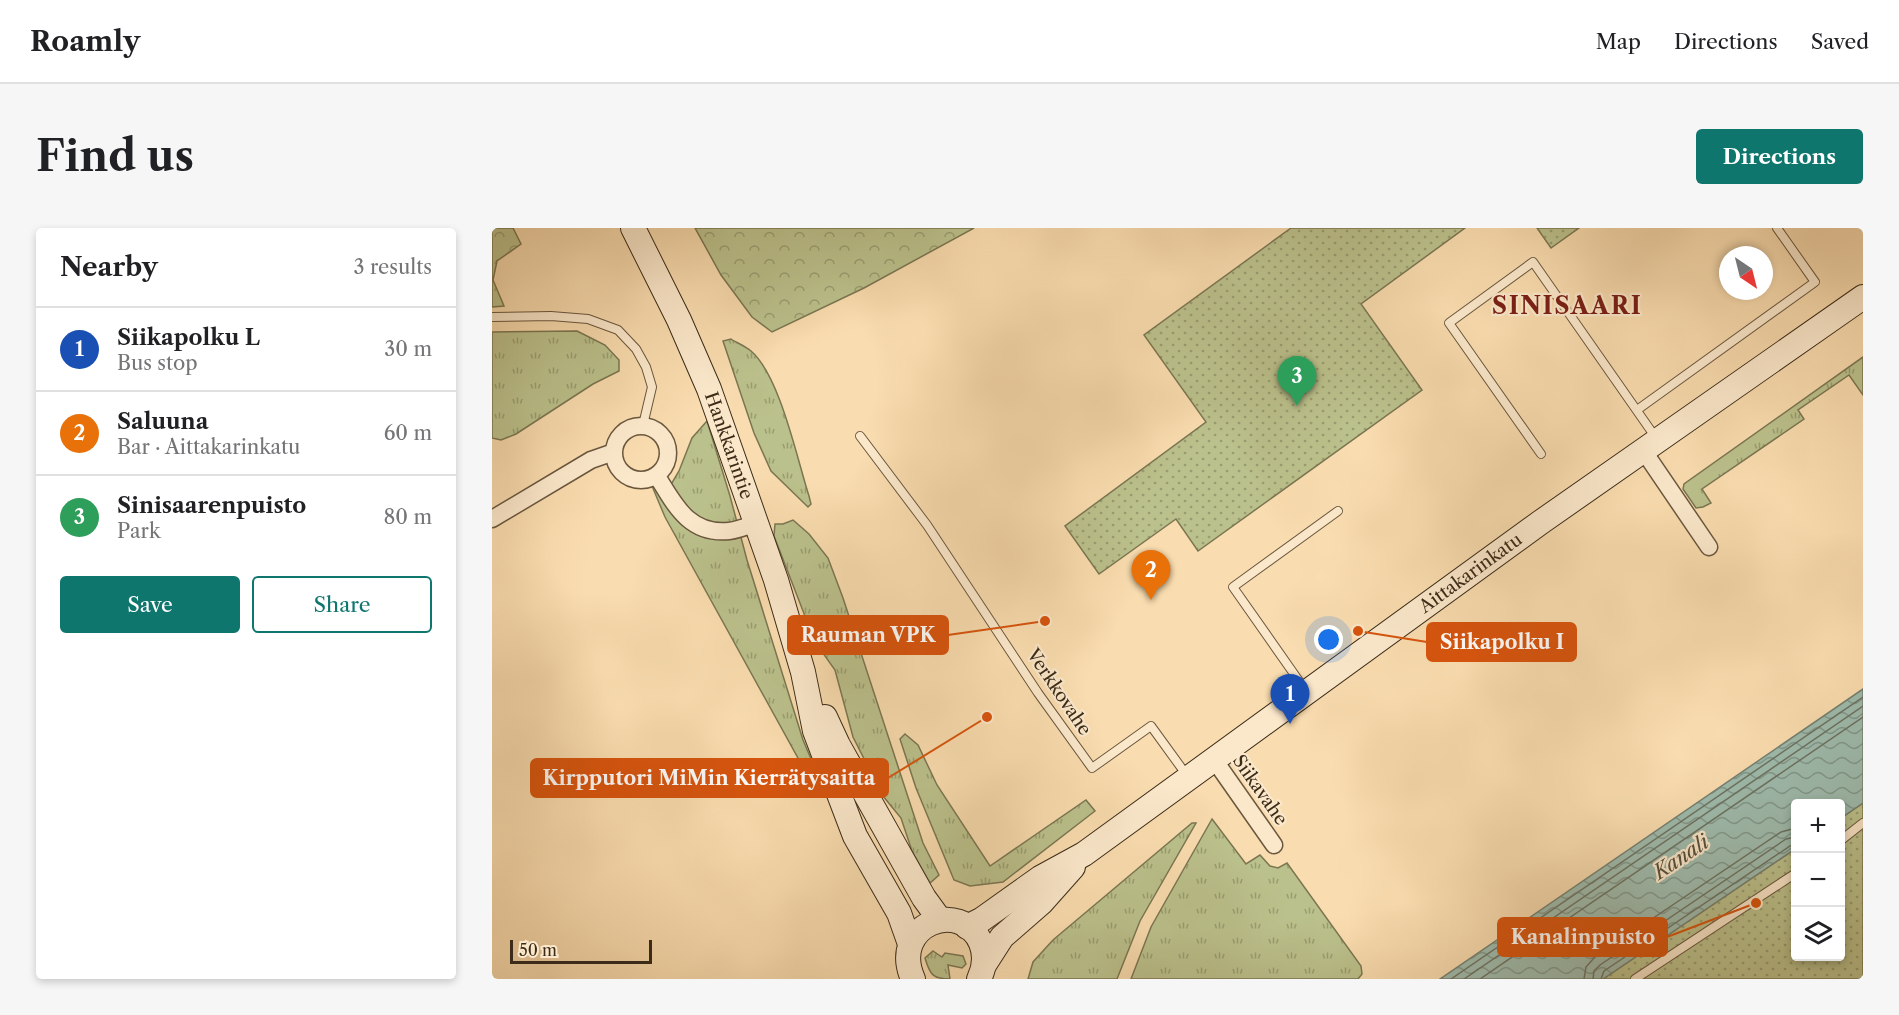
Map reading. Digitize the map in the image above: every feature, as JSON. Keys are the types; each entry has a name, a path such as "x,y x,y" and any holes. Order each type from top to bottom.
{"main road":[{"name":"Hankkarintie","path":"633,228 679,320 709,390 776,580 803,672 815,731 855,836 898,913 910,944"},
{"name":"Aittakarinkatu","path":"967,927 981,920 1040,878 1084,854 1306,691 1863,297"},
{"name":"Hankkarintie","path":"803,672 838,745 924,898 940,920"},
{"name":"Aittakarinkatu","path":"982,972 1002,937 1041,903 1084,854"},
{"path":"908,976 907,957 910,944 919,931 930,923 940,920 954,921 967,927 978,937 984,950 982,972"}],"street":[{"path":"643,425 658,431 668,445 668,463 657,476 640,481 632,479 618,468 614,452 620,436 626,430 643,425"},
{"path":"1651,445 1709,548"},
{"path":"492,519 591,460 614,452"},
{"path":"657,476 681,514 703,529 729,531 756,523"},
{"name":"Siikavahe","path":"1213,758 1274,845"}],"lane":[{"path":"1637,410 1815,282 1777,228"},
{"path":"1541,454 1449,323 1533,262 1637,410 1651,445"},
{"path":"492,317 552,316 588,319 618,330 636,349 646,367 652,387 643,425"},
{"name":"Verkkovahe","path":"860,435 927,525 1038,693 1092,768 1151,726 1188,777"},
{"path":"1306,691 1233,587 1338,511"},
{"path":"1845,837 1863,823"},
{"path":"1635,979 1791,876"}],"green space":[{"path":"492,228 513,228 521,244 497,261 493,280 504,306 492,307"},
{"path":"695,228 974,228 864,288 772,332 752,317 721,275"},
{"path":"1291,228 1465,228 1361,304 1422,390 1198,551 1176,519 1099,574 1065,526 1206,422 1144,335"},
{"path":"1537,228 1579,228 1551,248"},
{"path":"577,331 605,345 619,360 619,371 593,384 516,434 501,440 492,438 492,332"},
{"path":"731,339 751,351 771,379 793,440 811,504 808,507 771,471 754,433 723,341"},
{"path":"1863,357 1863,395 1849,375 1798,410 1804,419 1702,489 1711,503 1696,508 1683,489 1684,484"},
{"path":"707,421 803,740 826,794 821,796 665,517 652,486 669,488 679,471 692,438"},
{"path":"793,520 809,534 828,558 923,843 939,875 930,883 912,851 901,818 883,796 853,737 835,670 815,642 774,536 775,524"},
{"path":"905,734 918,745 937,785 990,866 1086,800 1095,811 1003,882 970,886 954,880 916,788 900,739"},
{"path":"1863,803 1863,979 1603,979 1791,852 1791,961 1845,961 1845,815"},
{"path":"1212,819 1246,864 1260,855 1270,866 1278,868 1287,863 1361,966 1362,974 1358,979 1131,979 1151,927"},
{"path":"1192,823 1196,823 1140,921 1117,979 1028,979 1033,962 1053,940"},
{"path":"933,951 942,957 945,953 963,956 966,964 962,968 948,965 950,979 936,977 931,972 925,958"}],"water":[{"name":"Kanali","path":"1863,689 1863,803 1845,815 1845,799 1791,799 1791,852 1603,979 1440,979"}],"place":[{"name":"Sinisaarenpuisto","path":"1297,406"},
{"name":"Saluuna","path":"1151,600"},
{"name":"Rauman VPK","path":"1045,621"},
{"name":"Siikapolku I","path":"1358,631"},
{"name":"Kirpputori MiMin Kierrätysaitta","path":"987,717"},
{"name":"Siikapolku L","path":"1290,724"},
{"name":"Kanalinpuisto","path":"1756,903"}],"district":[{"name":"SINISAARI","path":"1567,306"}]}
